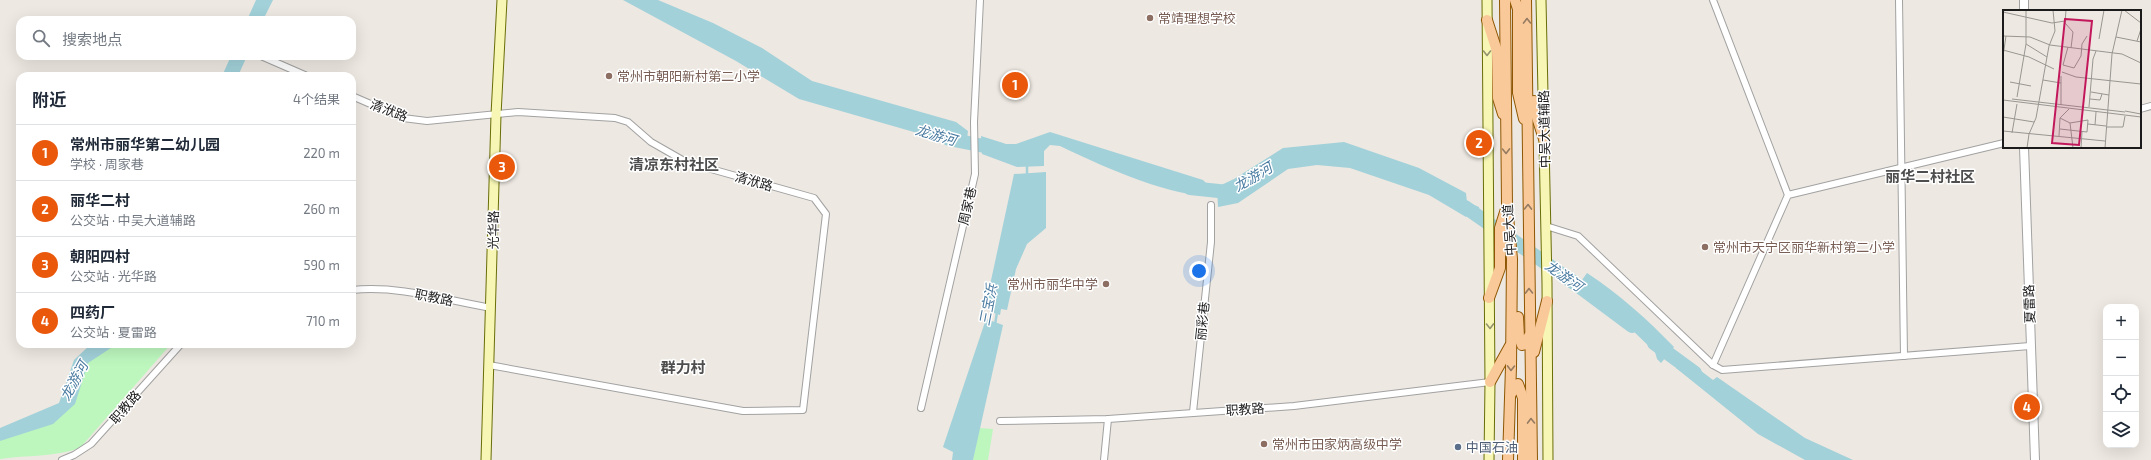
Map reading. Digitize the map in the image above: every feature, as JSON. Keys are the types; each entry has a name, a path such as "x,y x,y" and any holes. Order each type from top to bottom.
{"main road":[{"name":"光华路","path":"486,460 496,115 502,0"},
{"path":"1487,0 1490,382 1489,460"},
{"path":"1515,0 1518,9 1518,93 1529,136"},
{"name":"中吴大道","path":"1526,0 1529,136 1528,246 1532,460"},
{"name":"中吴大道辅路","path":"1542,0 1547,301"},
{"name":"中吴大道","path":"1506,3 1507,205 1511,235 1512,259 1508,460"},
{"path":"1487,20 1497,51 1498,98 1506,126"},
{"path":"1527,40 1534,74 1534,108 1544,139"},
{"path":"1489,298 1500,268 1500,228 1507,205"},
{"path":"1512,259 1518,296 1519,337 1522,344 1526,344 1530,335"},
{"path":"1530,364 1547,301"},
{"path":"1547,301 1548,460"},
{"path":"1490,382 1511,344"},
{"path":"1510,394 1515,385 1518,384 1523,398 1523,460"}],"street":[{"name":"周家巷","path":"921,408 974,174 974,122 980,0"},
{"path":"1713,0 1788,195 1713,365"},
{"path":"1899,0 1904,356"},
{"path":"270,60 298,72"},
{"name":"清洑路","path":"356,98 403,118 427,122 518,112 615,118 628,122 651,142 686,162 814,198 826,214 803,410 743,411 489,365"},
{"path":"2141,109 2151,106"},
{"path":"1788,195 2003,143"},
{"name":"夏雷路","path":"2024,148 2035,460"},
{"name":"丽彩巷","path":"1193,412 1211,242 1211,205"},
{"path":"1546,226 1578,236 1713,365 1722,370 2030,346"},
{"name":"职教路","path":"356,290 371,288 401,291 491,308"},
{"name":"职教路","path":"62,460 74,455 91,444 177,348"},
{"name":"职教路","path":"1000,421 1108,419 1294,406 1490,382"},
{"path":"1104,460 1108,419"}],"green space":[{"path":"90,348 168,348 80,448 60,453 0,459 0,438 70,404"},
{"path":"979,428 993,429 988,460 973,460"}],"water":[{"path":"256,0 273,0 265,16 249,16"},
{"path":"623,0 658,0 713,23 762,48 812,81 956,122 968,131 966,147 799,99 736,61"},
{"path":"229,60 245,60 240,72 224,72"},
{"path":"1050,132 1203,180 1209,186 1208,195 1175,191 1155,185 1113,170 1060,146 1050,145 1044,151 1044,166 1017,167 982,154 981,136 1006,144 1016,144"},
{"path":"1344,142 1419,168 1466,193 1467,202 1479,207 1480,220 1469,213 1466,217 1429,195 1350,168 1317,165 1288,169 1238,203 1218,207 1217,187 1234,179 1283,148"},
{"path":"1046,172 1046,228 1027,244 1016,269 1007,310 1001,309 1000,315 994,313 994,308 990,307 991,301 987,299 1014,174"},
{"path":"1573,273 1582,280 1587,273 1610,289 1632,307 1674,347 1661,363 1657,359 1655,352 1600,299 1585,296 1573,285"},
{"path":"986,319 1003,325 973,460 952,460 953,452 943,447"},
{"path":"87,348 111,348 88,363 75,404 53,424 0,441 0,428 59,403 74,360"},
{"path":"1684,358 1713,380 1717,377 1805,438 1853,460 1805,460 1758,434 1676,368"}],"waterway":[{"name":"龙游河","path":"949,139 999,149"},
{"name":"三宝浜","path":"1027,164 1027,175"},
{"name":"龙游河","path":"1190,188 1228,192 1234,189"},
{"name":"龙游河","path":"1465,207 1577,285 1632,326"},
{"name":"三宝浜","path":"995,325 997,312"},
{"name":"龙游河","path":"1654,343 1695,373"}],"place":[{"name":"常靖理想学校","path":"1150,18"},
{"name":"常州市朝阳新村第二小学","path":"609,76"},
{"name":"常州市丽华第二幼儿园","path":"1015,85"},
{"name":"丽华二村","path":"1479,143"},
{"name":"朝阳四村","path":"502,167"},
{"name":"常州市天宁区丽华新村第二小学","path":"1705,247"},
{"name":"常州市丽华中学","path":"1106,284"},
{"name":"四药厂","path":"2027,407"},
{"name":"常州市田家炳高级中学","path":"1264,444"},
{"name":"中国石油","path":"1458,447"}],"district":[{"name":"清凉东村社区","path":"674,165"},
{"name":"丽华二村社区","path":"1930,177"},
{"name":"群力村","path":"683,368"}]}
